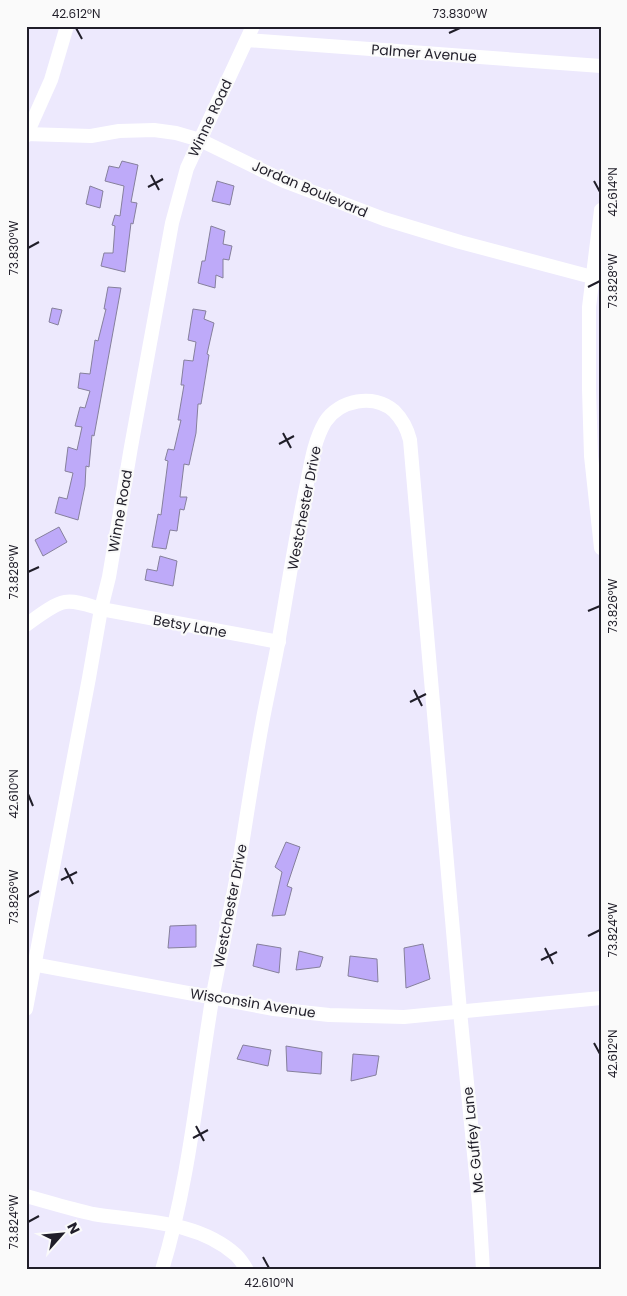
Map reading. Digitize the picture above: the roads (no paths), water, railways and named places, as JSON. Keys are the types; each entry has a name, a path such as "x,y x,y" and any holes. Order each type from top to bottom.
{"street":[{"path":"27,134 51,80 67,26"},
{"name":"Winne Road","path":"26,1009 31,964 101,609 109,577 129,456 172,223 188,168 253,26"},
{"name":"Palmer Avenue","path":"247,40 601,66"},
{"name":"Jordan Boulevard","path":"27,134 91,136 119,131 154,130 176,133 200,140 284,181 384,220 592,277"},
{"path":"600,541 590,456 589,307 601,210"},
{"name":"Westchester Drive","path":"162,1270 170,1244 188,1156 213,998 238,871 262,724 315,446 320,432 329,417 344,405 357,401 385,405 391,409 402,419 408,430 410,440 460,1011"},
{"name":"Betsy Lane","path":"29,618 64,602 76,602 101,609 279,642"},
{"name":"Wisconsin Avenue","path":"31,964 274,1009 329,1015 404,1017 601,998"},
{"name":"Mc Guffey Lane","path":"460,1011 479,1205 483,1270"},
{"path":"26,1196 92,1213 174,1225 209,1237 224,1246 237,1256 247,1270"}]}
